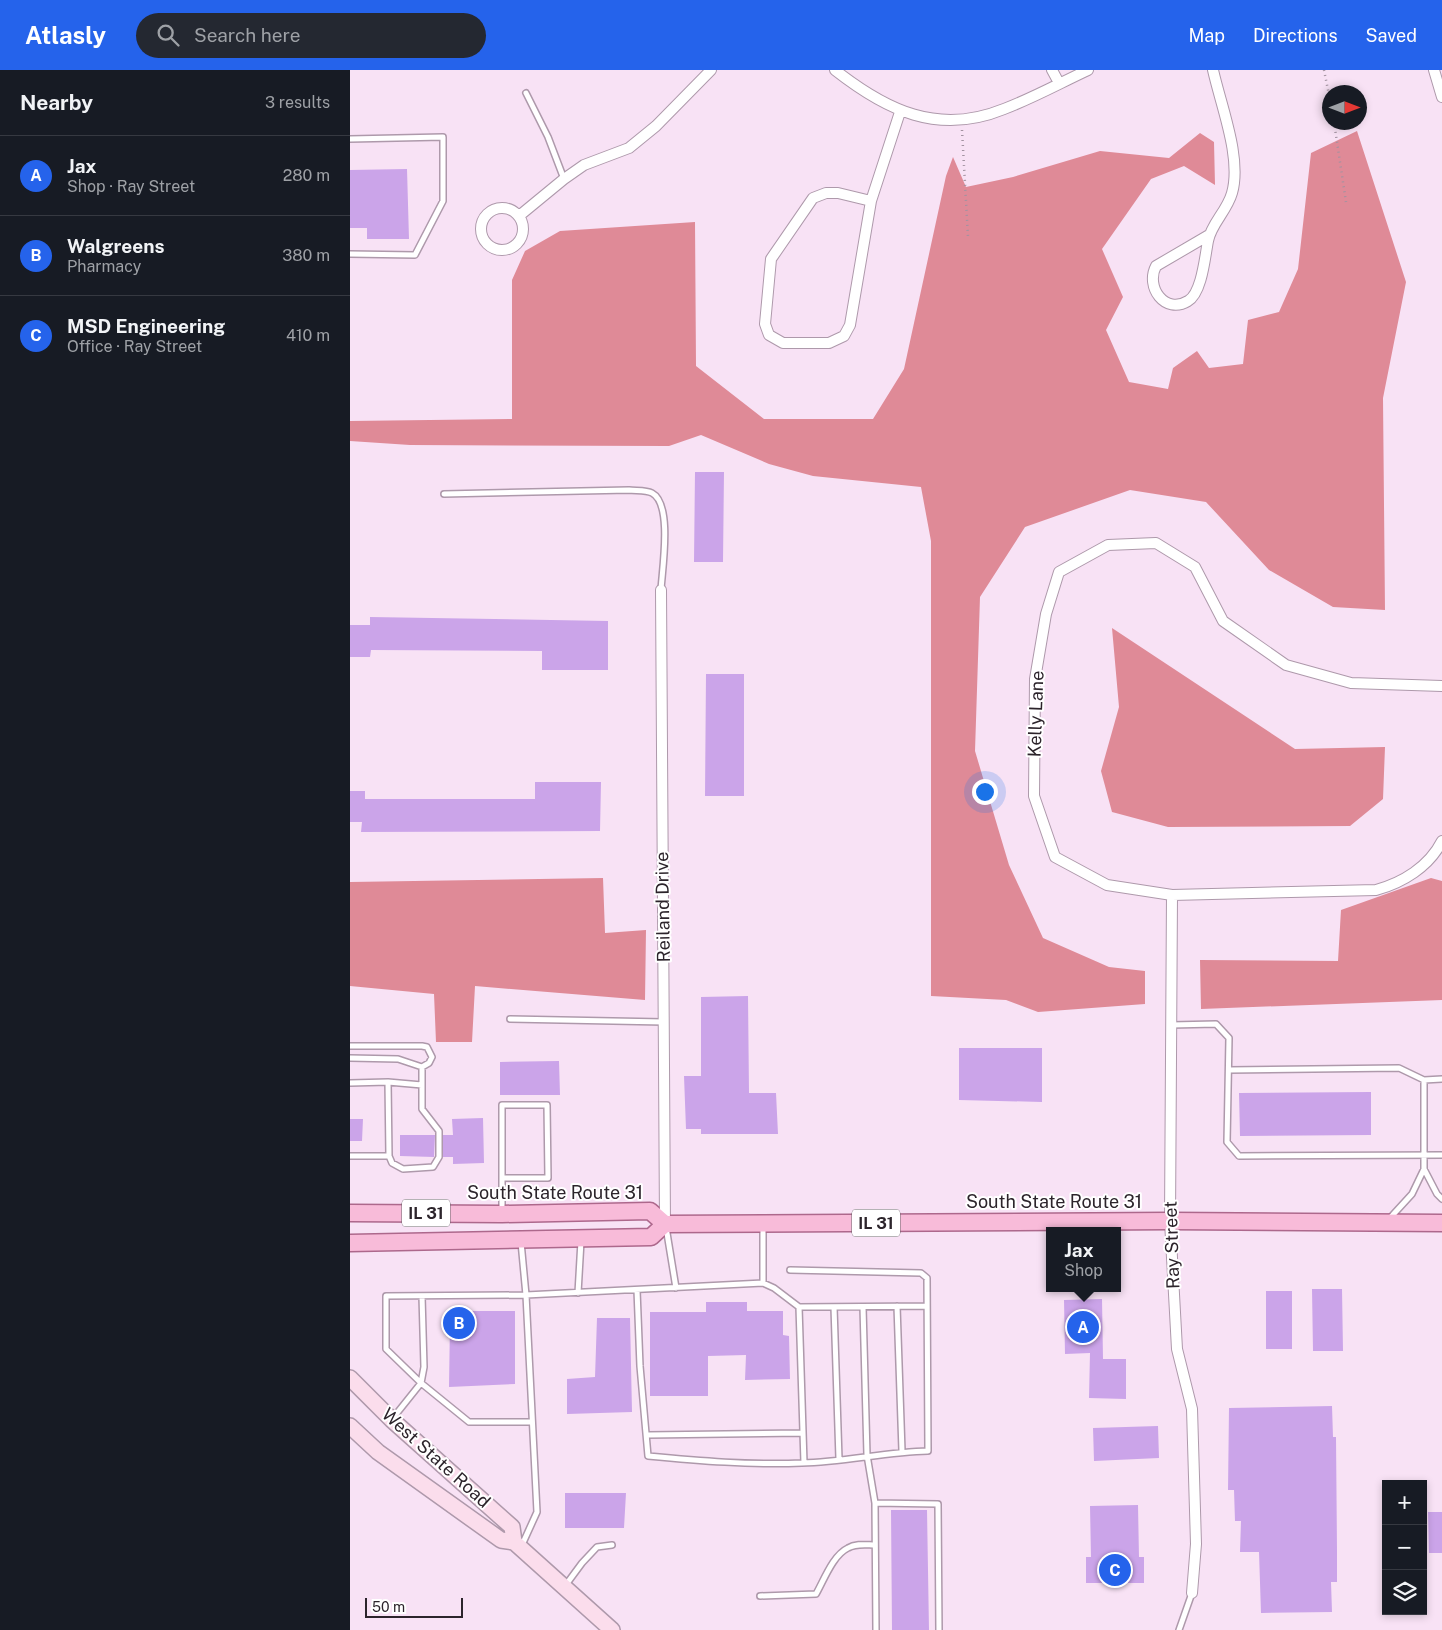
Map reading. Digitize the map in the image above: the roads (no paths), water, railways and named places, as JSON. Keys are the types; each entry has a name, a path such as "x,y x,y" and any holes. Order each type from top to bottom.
{"main road":[{"name":"South State Route 31","path":"350,1212 502,1214 650,1211 666,1224 1170,1221 1442,1224"},
{"name":"IL 31","path":"350,1243 485,1242 651,1237 666,1224"},
{"name":"West State Road","path":"350,1378 392,1420 512,1526 517,1545"},
{"name":"West State Road","path":"350,1426 378,1452 501,1540 517,1545 612,1630"}],"street":[{"path":"519,216 564,179 584,166 629,148 656,126 711,70"},
{"path":"834,70 870,97 900,112 929,117 962,118 1004,109 1088,70"},
{"path":"1052,70 1059,83"},
{"path":"1209,235 1156,266 1152,280 1154,290 1160,299 1176,304 1188,302 1194,296 1199,286 1209,235 1229,201 1235,171 1235,160 1213,70"},
{"path":"1434,70 1442,97"},
{"path":"871,201 832,193 820,194 813,198 775,253 770,264 765,324 772,338 783,343 829,343 840,339 848,331 871,201 900,112"},
{"path":"502,208 508,209 519,216 523,230 518,243 505,249 492,247 486,242 483,236 482,223 490,212 502,208"},
{"name":"Kelly Lane","path":"1442,686 1351,683 1286,665 1223,621 1195,567 1156,543 1108,545 1059,572 1046,614 1034,679 1034,796 1055,857 1107,885 1172,895 1376,890 1406,879 1426,862 1442,841"},
{"name":"Reiland Drive","path":"661,590 666,1224"},
{"name":"Ray Street","path":"1172,895 1170,1221 1177,1350 1192,1417 1196,1544 1192,1593"}],"lane":[{"path":"526,94 548,137 564,179"},
{"path":"350,139 443,137 443,201 415,255 350,254"},
{"path":"444,494 629,490 652,493 659,500 665,520 661,590"},
{"path":"510,1019 664,1022"},
{"path":"1171,1025 1216,1024 1229,1038 1227,1142 1239,1156 1442,1155"},
{"path":"350,1046 427,1047 432,1058 429,1063 422,1067 398,1059 350,1058"},
{"path":"388,1082 389,1156 392,1164 403,1169 434,1167 440,1157 439,1131 422,1109 422,1067"},
{"path":"1229,1070 1399,1068 1424,1080 1442,1080"},
{"path":"1384,1223 1401,1208 1412,1194 1424,1169 1424,1080"},
{"path":"350,1083 388,1082 422,1085"},
{"path":"502,1214 502,1105 547,1105 548,1178 503,1178"},
{"path":"350,1156 389,1156"},
{"path":"1424,1169 1437,1194 1442,1199"},
{"path":"666,1224 676,1288"},
{"path":"763,1283 764,1224"},
{"path":"578,1293 581,1238"},
{"path":"517,1545 537,1512 526,1295 521,1240"},
{"path":"637,1290 640,1366 648,1435 648,1456 717,1463 804,1463 867,1455 928,1451 927,1278 922,1272 790,1270"},
{"path":"532,1422 469,1422 421,1382 386,1350 386,1296 526,1295 763,1283 774,1288 799,1307 927,1306"},
{"path":"392,1420 421,1382 424,1368 422,1296"},
{"path":"863,1306 867,1455 876,1503 876,1630"},
{"path":"897,1306 902,1452"},
{"path":"799,1307 804,1463"},
{"path":"834,1307 839,1459"},
{"path":"648,1435 802,1433"},
{"path":"876,1503 938,1504 939,1630"},
{"path":"563,1588 582,1563 598,1547 612,1545"},
{"path":"760,1596 816,1594 838,1556 846,1548 856,1545 876,1545"},
{"path":"1179,1630 1192,1593"}],"place":[{"name":"Walgreens","path":"459,1323"},
{"name":"Jax","path":"1083,1327"},
{"name":"MSD Engineering","path":"1115,1570"}]}
